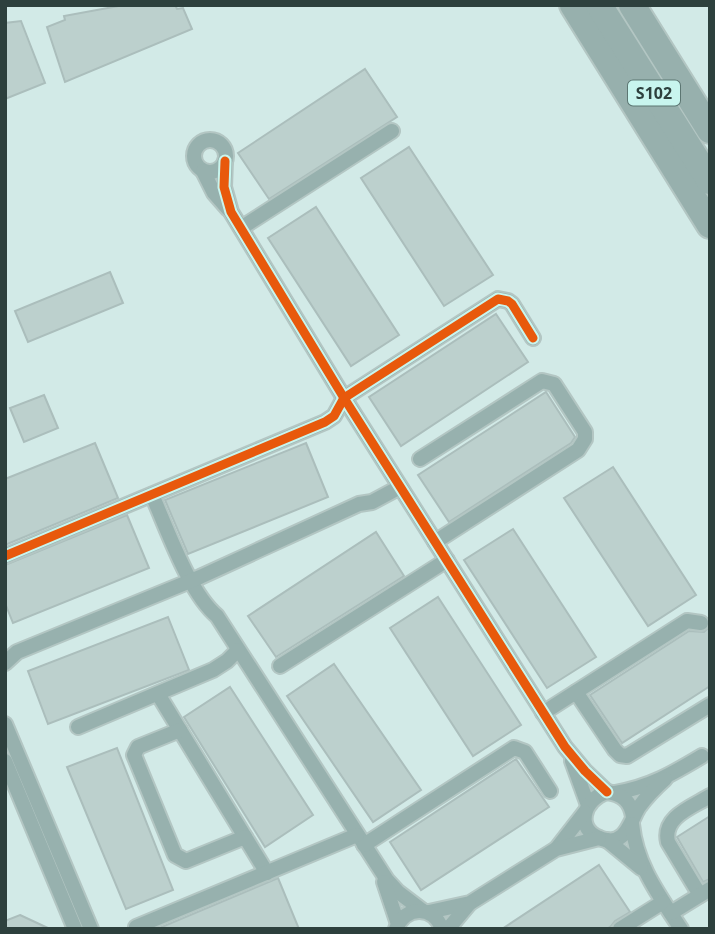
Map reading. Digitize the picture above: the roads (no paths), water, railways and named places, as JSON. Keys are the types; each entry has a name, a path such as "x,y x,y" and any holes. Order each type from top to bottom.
{"highway":[{"path":"573,5 710,225"},
{"name":"S102","path":"599,5 710,180"},
{"name":"S102","path":"632,5 710,130"}],"street":[{"path":"241,228 392,131"},
{"path":"231,212 224,187 225,151 219,143 204,141 196,147 193,158 195,163 214,193 231,212 344,398 565,747 585,771 628,802 636,849 645,872 681,929"},
{"path":"203,172 216,172 225,161"},
{"path":"5,556 325,422 334,416 344,398 498,299 512,304 533,338"},
{"path":"420,459 542,381 554,384 584,432 585,439 578,450 435,542"},
{"path":"5,663 11,651 196,579 359,504 369,494 397,482"},
{"path":"152,495 196,579 207,606 217,616 378,868 398,892 436,917 442,929"},
{"path":"281,666 447,560"},
{"path":"544,713 687,621 701,622"},
{"path":"78,727 213,670 227,662 239,650"},
{"path":"576,692 615,750 620,755 627,756 710,705"},
{"path":"158,694 267,873"},
{"path":"5,724 91,929"},
{"path":"180,730 138,747 134,755 175,855 180,859 192,859 245,837"},
{"path":"565,747 587,808 588,828 645,872"},
{"path":"136,927 267,873 360,840 514,748 524,752 550,791"},
{"path":"448,929 470,903 556,849 622,836 648,796 665,779 702,755"},
{"path":"5,761 75,929"},
{"path":"556,849 593,799 611,792 641,788 665,779"},
{"path":"620,929 705,892 668,842 666,835 671,821 710,796"},
{"path":"378,868 396,928"},
{"path":"396,928 408,913 470,903"}]}
